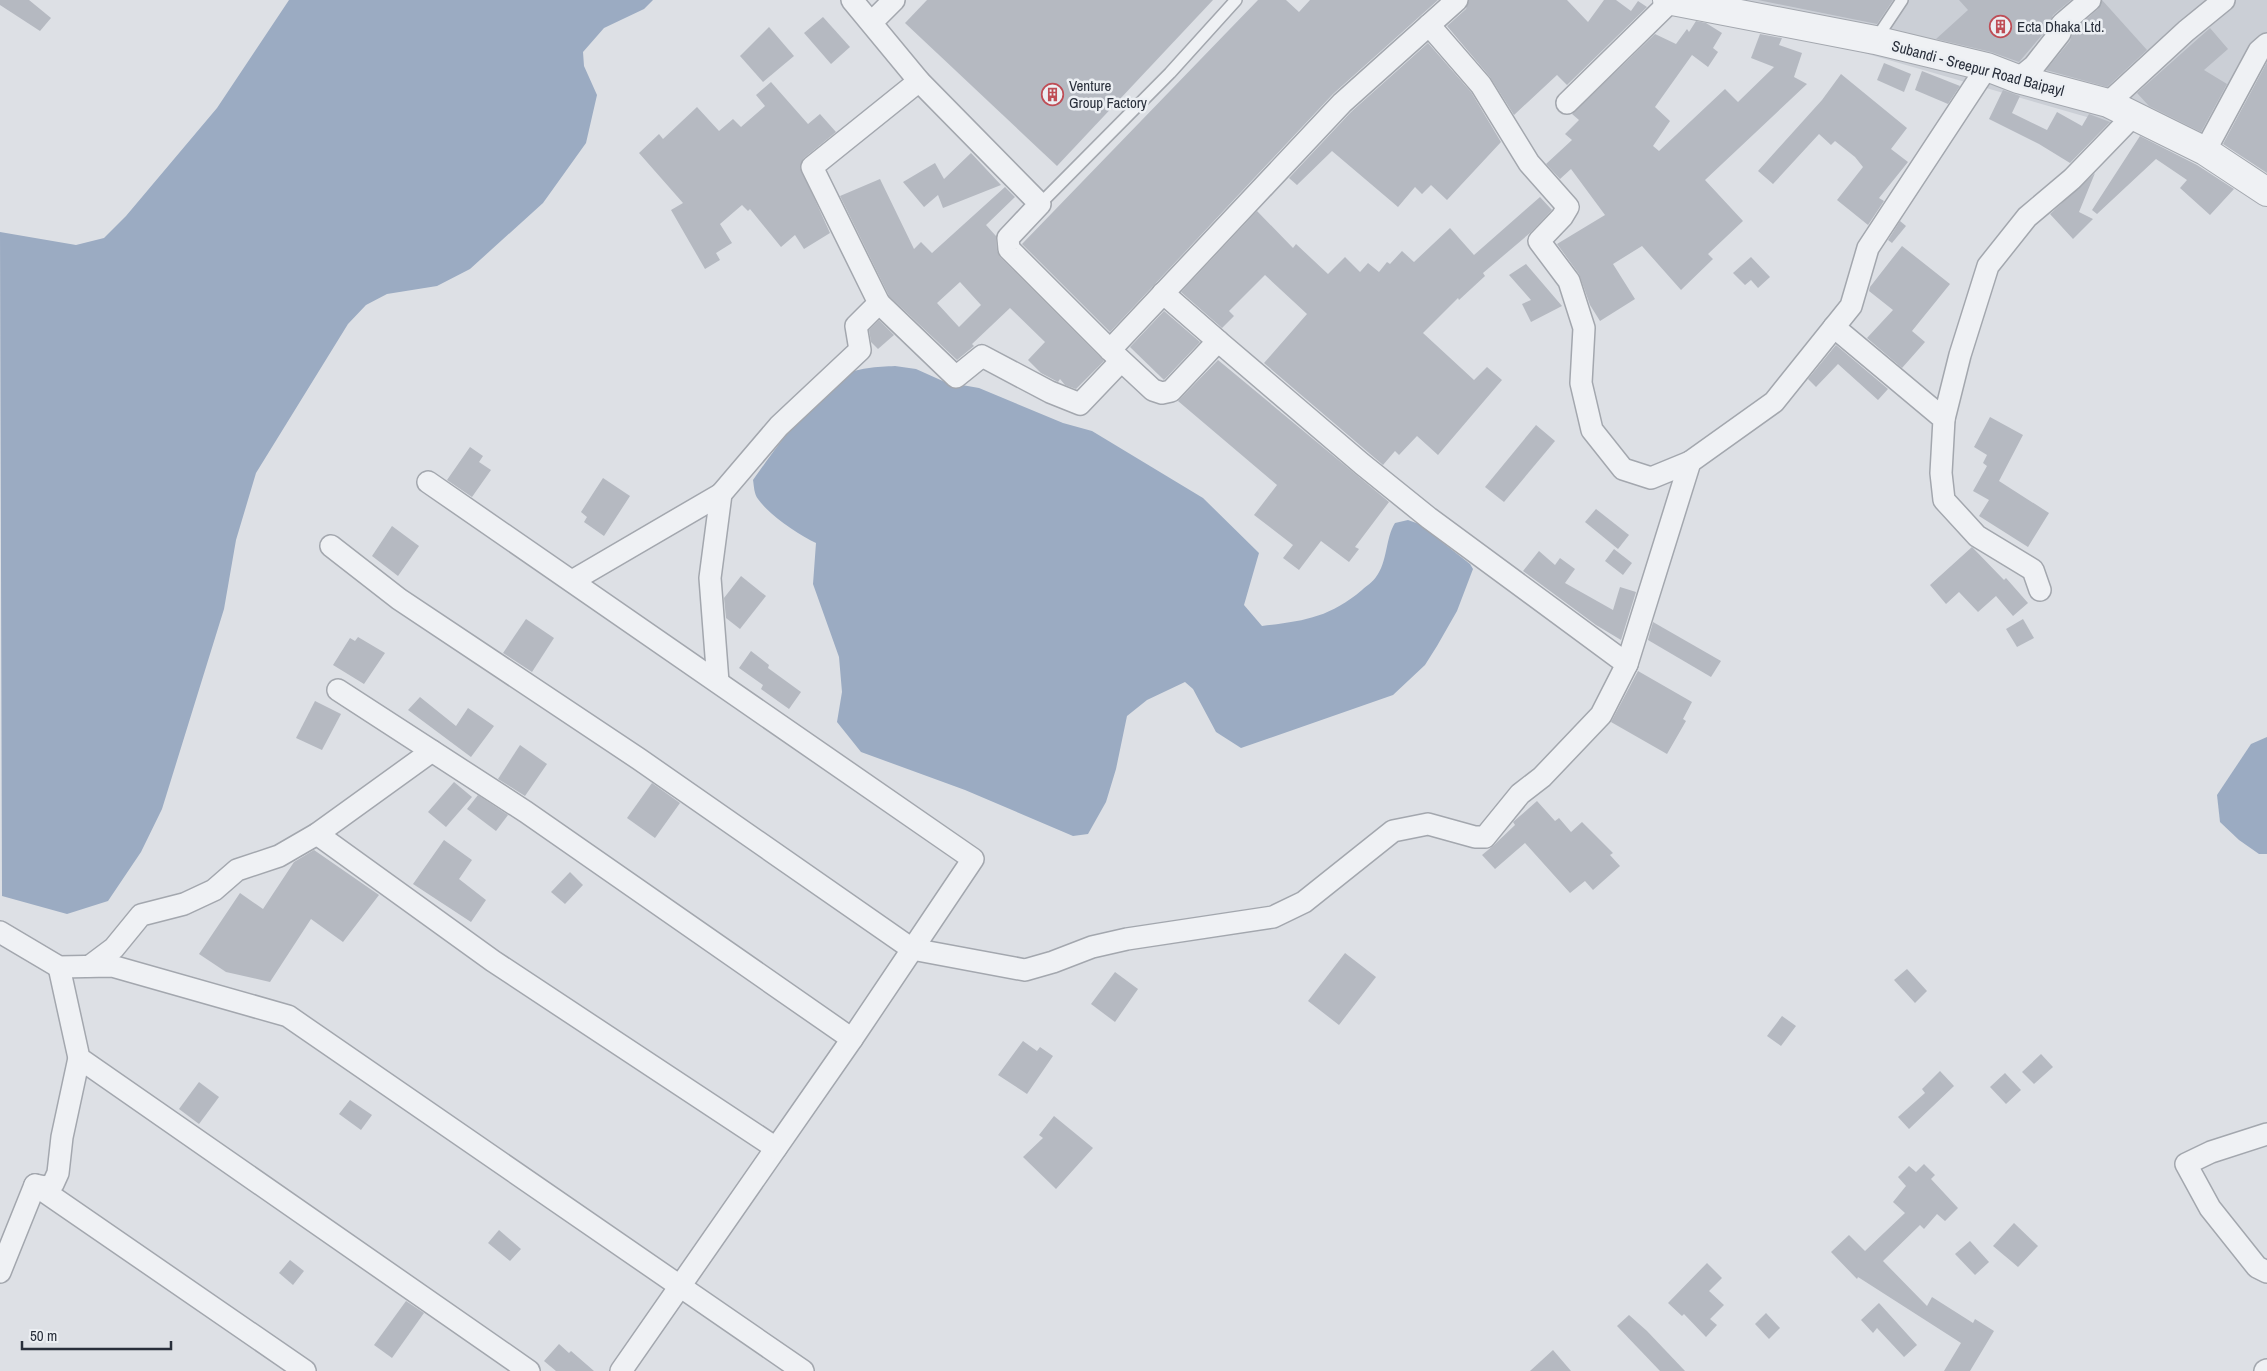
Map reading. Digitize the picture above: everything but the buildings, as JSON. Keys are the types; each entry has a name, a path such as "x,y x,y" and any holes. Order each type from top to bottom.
{"street":[{"path":"852,0 919,81 1040,204 1008,238 1009,249 1115,356 1153,390 1162,393 1171,391 1218,342"},
{"path":"872,22 894,0"},
{"path":"919,81 812,167 831,201 869,286 879,303 956,377 982,356 1050,392 1080,404 1163,294 1342,103 1457,0"},
{"path":"1567,103 1669,0"},
{"name":"Subandi - Sreepur Road Baipayl","path":"1669,0 1875,40 1987,67 2018,79 2108,102 2205,151 2267,192"},
{"path":"2018,79 2034,66 2060,34 2062,24 2090,0"},
{"path":"2108,102 2186,31 2224,0"},
{"path":"1429,25 1481,85 1529,163 1568,207 1562,217 1540,241 1569,281 1584,328 1581,383 1592,430 1623,469 1651,478 1690,462 1774,402 1852,306 1868,248 1987,67"},
{"path":"2205,151 2259,51 2267,44"},
{"path":"2040,590 2033,570 1977,536 1944,500 1941,472 1944,419 1960,355 1988,266 2027,217 2072,179 2133,116"},
{"path":"1163,294 1354,458 1429,518 1628,664"},
{"path":"572,581 721,494 778,426 860,350 856,326 879,303"},
{"path":"1834,327 1944,419"},
{"path":"331,546 399,599 639,759 912,949 1024,970 1092,947 1127,940 1192,932 1273,917 1304,902 1393,831 1428,824 1475,837 1485,836 1520,794 1542,776 1601,715 1628,664 1690,462"},
{"path":"428,482 973,859 852,1039 621,1371"},
{"path":"718,682 710,578 721,494"},
{"path":"338,690 526,812 852,1039"},
{"path":"90,966 114,948 141,916 184,904 214,890 237,870 279,856 317,834 432,751"},
{"path":"317,834 493,961 776,1148"},
{"path":"0,932 59,967 112,966 288,1016 803,1371"},
{"path":"35,1185 44,1187 53,1184 58,1174 62,1138 79,1058 59,967"},
{"path":"79,1058 529,1371"},
{"path":"2267,1134 2211,1152 2186,1164 2210,1208 2257,1267 2267,1272"},
{"path":"0,1272 35,1185"},
{"path":"35,1185 305,1371"}],"lane":[{"path":"1040,204 1170,72 1236,0"},
{"path":"1875,40 1902,0"}],"shaded area":[{"path":"1664,0 2267,0 2267,46 2205,151 1715,10"}],"water":[{"path":"289,0 653,0 644,9 604,28 583,52 584,66 597,95 586,143 543,203 470,269 437,286 387,294 366,305 348,324 256,473 236,540 224,609 162,809 141,852 108,901 67,914 2,896 0,232 76,245 104,238 126,216 217,108"},
{"path":"895,366 916,369 945,382 979,388 1063,423 1092,431 1203,498 1259,553 1244,605 1262,626 1315,617 1338,607 1350,599 1373,581 1380,571 1395,523 1408,520 1419,524 1470,564 1473,569 1457,611 1425,665 1393,695 1241,748 1216,732 1193,689 1185,682 1147,700 1127,716 1116,769 1106,802 1088,834 1073,836 965,790 861,752 837,722 842,692 839,657 813,584 816,543 801,535 769,512 756,495 753,480 794,425 830,386 854,371"},
{"path":"2267,737 2267,854 2259,854 2239,840 2220,822 2217,795 2251,744"}],"place":[{"name":"Ecta Dhaka Ltd.","path":"2001,26"},
{"name":"Venture Group Factory","path":"1053,94"}]}
